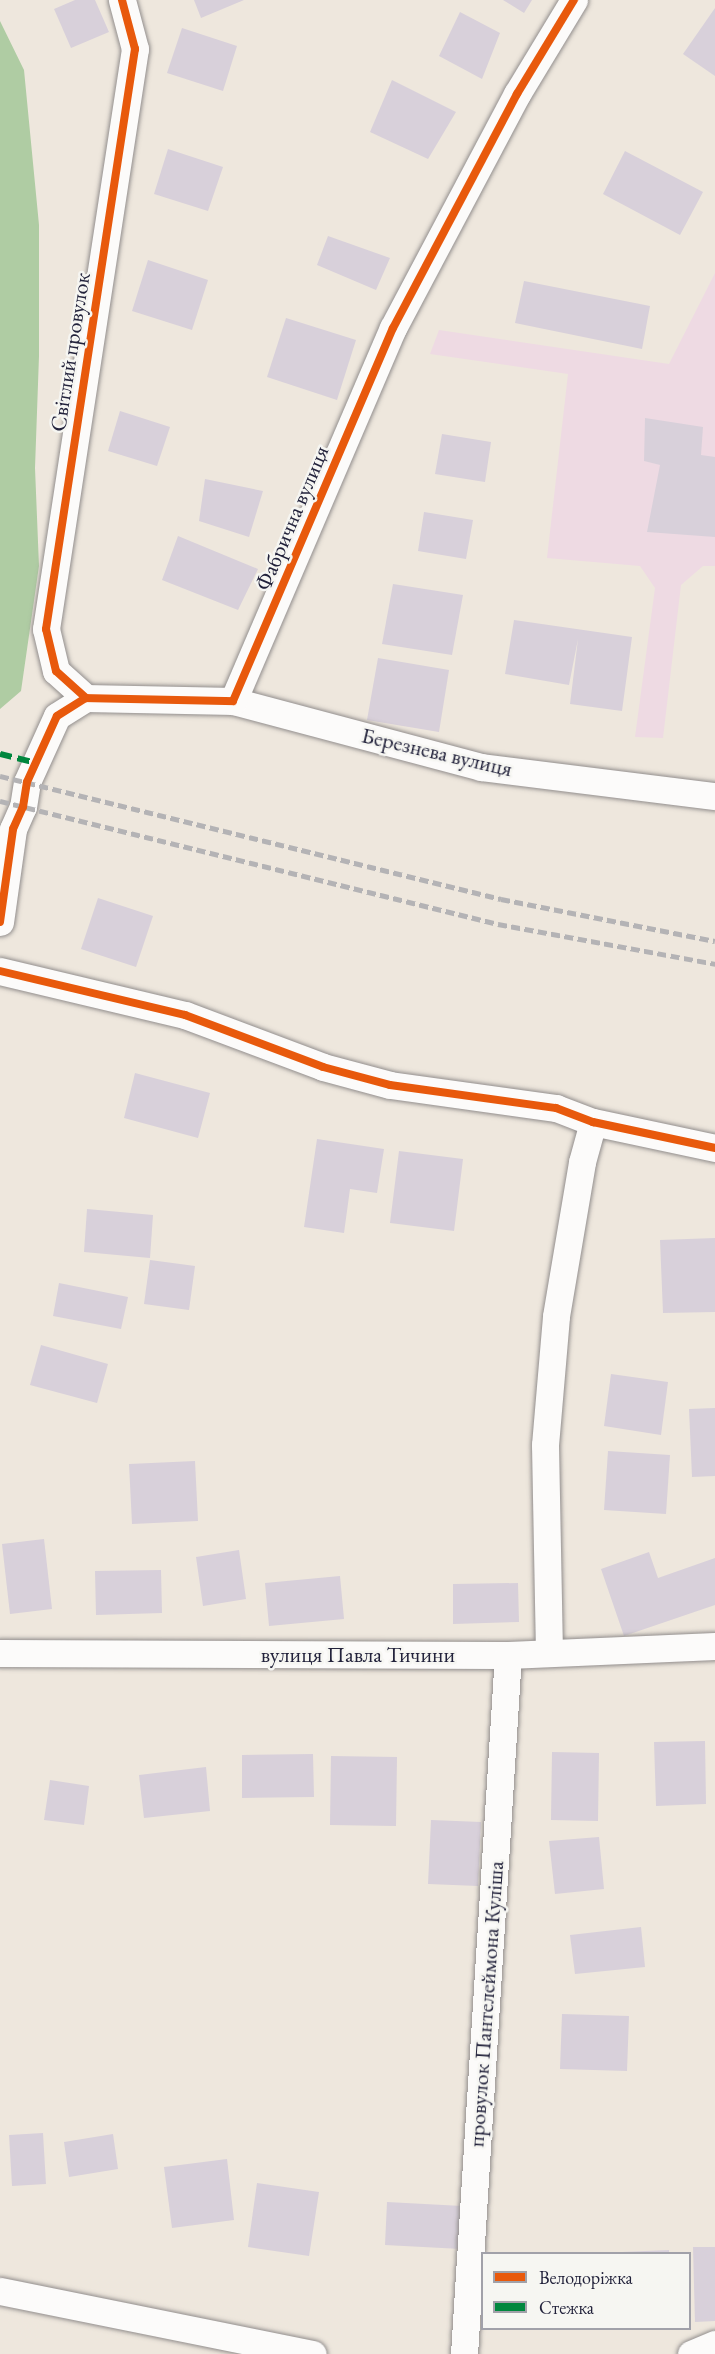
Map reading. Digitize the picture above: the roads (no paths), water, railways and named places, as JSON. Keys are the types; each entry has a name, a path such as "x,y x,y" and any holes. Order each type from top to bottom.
{"street":[{"name":"Світлий провулок","path":"86,698 56,670 46,629 135,49 122,0"},
{"name":"Фабрична вулиця","path":"233,701 393,328 517,94 574,0"},
{"path":"0,922 13,829 23,807 27,782 57,716 86,698 233,701"},
{"name":"Березнева вулиця","path":"233,701 481,766 715,796"},
{"path":"0,971 185,1015 323,1067 390,1085 556,1108 593,1122 715,1148"},
{"path":"549,1653 546,1445 554,1340 582,1162 593,1122"},
{"name":"вулиця Павла Тичини","path":"0,1653 508,1655 715,1646"},
{"name":"провулок Пантелеймона Куліша","path":"464,2354 508,1655"},
{"path":"0,2291 313,2354"},
{"path":"691,2354 715,2344"}],"railway":[{"path":"0,776 501,899 715,941"},
{"path":"0,801 498,924 715,964"}]}
